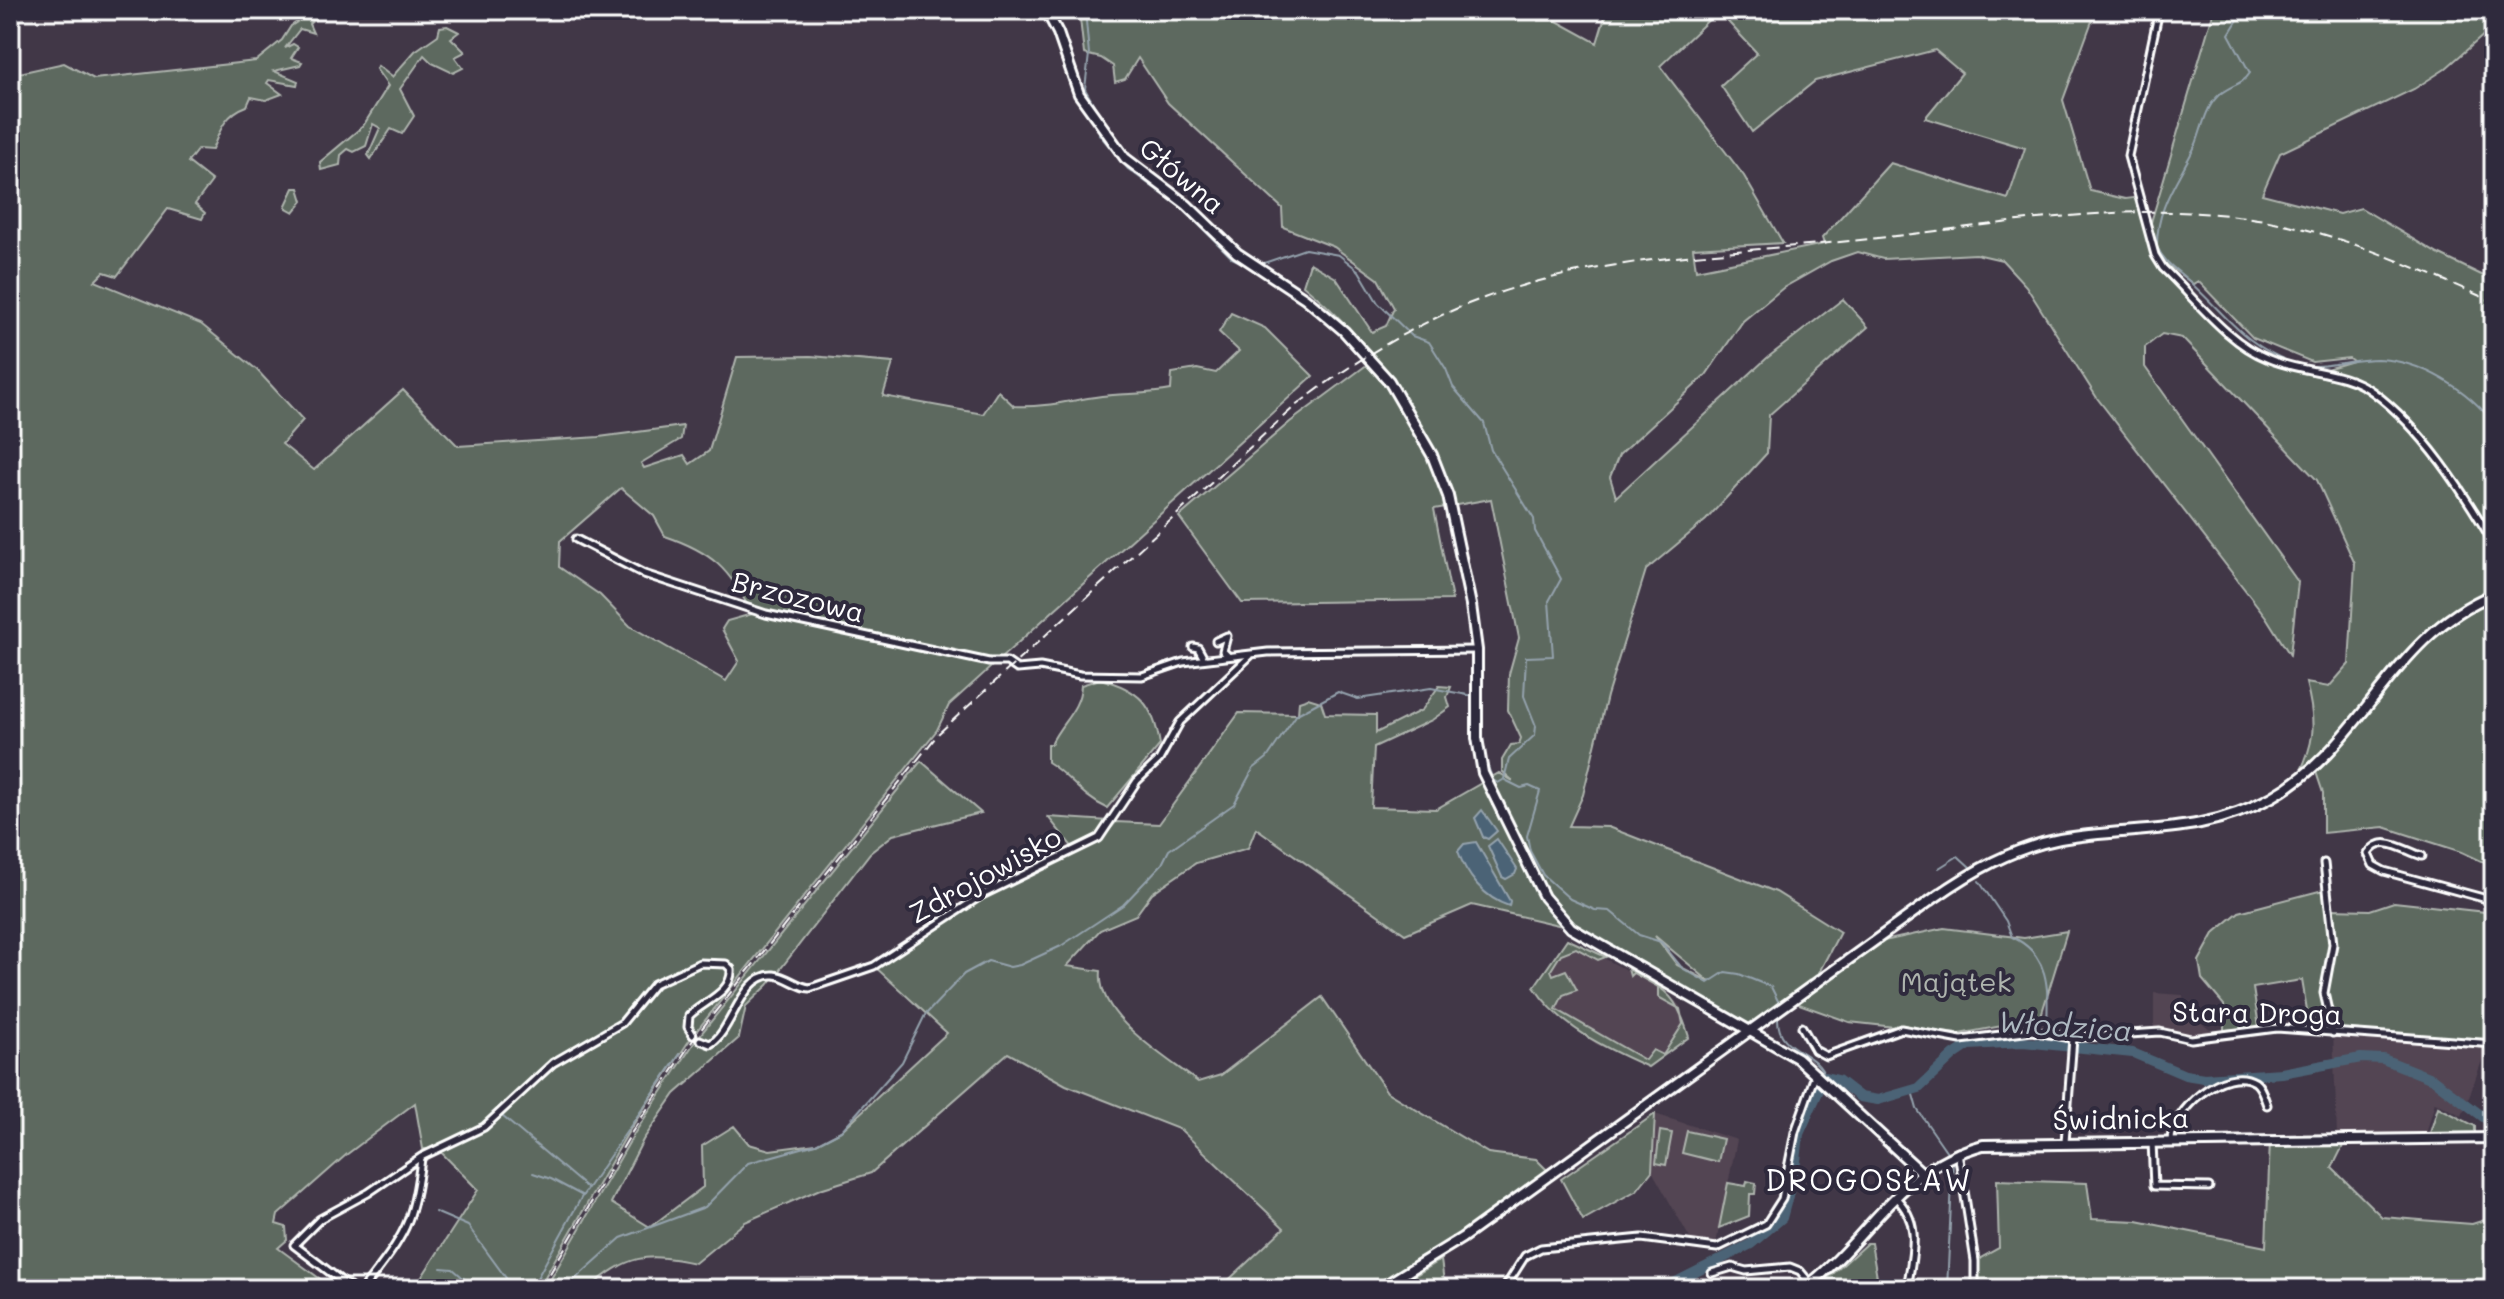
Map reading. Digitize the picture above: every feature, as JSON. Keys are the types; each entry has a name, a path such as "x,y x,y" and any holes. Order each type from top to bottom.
{"street":[{"name":"Główna","path":"1046,10 1077,92 1132,166 1187,205 1251,263 1305,298 1344,331 1389,381 1432,455 1448,496 1477,650"},
{"path":"2159,10 2128,146 2129,166 2141,197 2151,242 2163,268 2235,338 2265,358 2292,368 2347,378 2371,390 2417,436 2494,544"},
{"name":"Brzozowa","path":"576,539 644,574 766,614 989,662 1007,662 1017,669 1040,667 1080,675 1142,676 1204,659"},
{"path":"1379,1289 1462,1238 1934,898 1997,859 2060,839 2193,827 2226,818 2273,796 2327,754 2401,661 2427,635 2464,609 2494,594"},
{"path":"1216,641 1227,636 1223,651 1229,656"},
{"path":"1193,647 1198,648 1204,659 1280,651 1477,650 1477,738 1483,773 1552,910 1571,928 1797,1058 1921,1172"},
{"name":"Zdrojowisko","path":"700,1040 710,1044 722,1036 737,1003 765,977 777,975 792,984 810,988 861,972 982,895 1099,838 1137,781 1159,760 1180,722 1250,655"},
{"path":"2422,856 2393,843 2373,847 2368,854 2373,865 2384,871 2494,901"},
{"path":"2324,863 2333,944 2324,993 2333,1033"},
{"path":"352,1289 294,1245 320,1219 421,1157 484,1127 553,1063 615,1029 654,984 707,962 729,966 730,979 712,1001 689,1016 688,1027 693,1035"},
{"name":"Stara Droga","path":"1802,1027 1815,1050 1826,1056 1901,1029 1961,1040 2032,1031 2073,1040 2160,1032 2191,1039 2277,1028 2494,1044"},
{"path":"2065,1142 2073,1040"},
{"path":"1504,1289 1525,1256 1541,1248 1642,1238 1717,1248 1766,1224 1782,1199 1798,1118 1817,1077"},
{"path":"2171,1141 2173,1126 2184,1109 2211,1085 2252,1081 2259,1084 2267,1105"},
{"name":"Świdnicka","path":"1812,1285 1853,1246 1894,1196 1921,1172 1952,1155 1992,1143 2494,1138"},
{"path":"2152,1141 2154,1186 2209,1187"},
{"path":"1952,1155 1975,1261 1975,1289"},
{"path":"363,1289 395,1248 412,1217 421,1157"},
{"path":"1894,1196 1910,1214 1915,1227 1907,1289"},
{"path":"1712,1273 1732,1267 1746,1271 1790,1267 1800,1271 1812,1285"}],"shaded area":[{"path":"1567,939 1665,990 1680,1006 1689,1037 1648,1067 1596,1044 1543,1002 1534,987"},
{"path":"2154,993 2183,995 2184,1009 2215,1034 2186,1036 2154,1031"},
{"path":"2333,1033 2488,1044 2462,1116 2435,1102 2425,1138 2337,1136"},
{"path":"1655,1114 1737,1140 1716,1244 1692,1242 1652,1171"}],"green space":[{"path":"315,10 326,10 309,24 313,33 300,29 285,48 293,44 298,47 291,58 302,62 300,65 274,71 298,81 297,85 269,80 267,83 282,94 266,100 251,97 247,106 233,113 224,124 212,150 198,149 188,162 212,181 195,204 205,213 202,219 168,209 117,276 104,272 95,281 201,324 257,370 303,420 282,444 314,470 403,390 458,446 599,437 683,426 681,439 641,463 644,468 684,455 690,464 709,451 737,357 811,356 893,363 883,396 983,414 998,391 1014,406 1035,406 1171,390 1172,373 1197,369 1216,373 1239,351 1219,332 1231,313 1265,328 1313,376 949,705 937,730 691,1038 629,1131 538,1289 414,1289 478,1190 438,1149 423,1149 415,1103 346,1155 278,1215 276,1224 286,1227 287,1240 278,1248 334,1289 10,1289 10,75 64,63 94,79 256,61 282,40 291,26","holes":["621,488 654,516 665,536 695,549 718,564 736,585 752,614 727,621 722,629 739,661 726,681 630,626 600,595 559,567 560,541"]},
{"name":"Majątek","path":"1079,10 1545,10 1539,21 1557,21 1597,43 1607,10 2096,10 2063,100 2090,191 2125,199 2141,197 2149,229 2214,10 2494,10 2494,26 2445,69 2414,89 2280,153 2262,194 2339,214 2361,208 2438,254 2494,281 2494,613 2490,633 2494,638 2494,867 2462,852 2384,827 2323,833 2323,793 2314,766 2295,782 2307,757 2312,734 2312,711 2306,683 2329,687 2349,664 2355,564 2317,480 2182,338 2162,334 2145,347 2145,367 2298,582 2290,655 2266,617 2097,398 2026,286 2002,260 1976,254 1883,259 1857,252 1831,261 1783,288 1743,321 1706,375 1619,455 1610,477 1616,497 1767,358 1843,299 1868,327 1769,415 1767,453 1706,520 1646,570 1607,696 1583,795 1569,826 1608,827 1776,892 1840,932 1813,984 1870,944 1944,928 2024,938 2067,931 2040,1019 1959,1034 1849,1022 1791,1001 1750,1031 1571,928 1472,905 1405,934 1256,828 1248,848 1196,863 1152,893 1136,915 1100,930 1067,966 1101,971 1102,988 1121,1019 1151,1048 1198,1082 1221,1075 1322,997 1387,1092 1488,1153 1536,1159 1551,1174 1462,1238 1370,1289 1219,1289 1284,1228 1181,1130 1066,1085 1008,1053 871,1173 820,1189 745,1222 695,1263 650,1257 638,1259 615,1269 588,1289 545,1289 634,1134 696,1040 921,761 981,813 893,835 870,853 768,985 746,1006 739,1038 675,1094 643,1140 611,1203 650,1227 703,1187 702,1146 734,1126 749,1144 770,1150 816,1144 841,1131 947,1033 874,966 982,895 1099,842 1116,822 1159,824 1239,713 1298,714 1299,701 1308,698 1321,702 1325,714 1376,715 1376,733 1422,710 1439,686 1451,687 1447,697 1450,707 1432,720 1374,747 1371,807 1436,809 1499,773 1513,781 1502,771 1502,760 1511,745 1519,744 1521,738 1508,710 1509,674 1519,638 1491,499 1434,509 1452,600 1242,603 1179,517 1290,422 1372,361 1380,369 1345,324 1303,285 1310,263 1336,278 1372,332 1386,326 1394,308 1378,279 1334,247 1283,227 1282,208 1168,103 1138,58 1125,79 1115,82 1113,66 1101,58 1084,54","holes":["1718,11 1757,53 1721,86 1752,132 1815,81 1935,50 1962,73 1925,118 2025,148 2008,199 1890,163 1822,238 1824,244 1696,270 1693,248 1783,243 1744,176 1660,66","2160,259 2193,284 2198,281 2253,338 2312,362 2349,358 2353,361 2313,373 2336,378 2300,372 2256,356 2245,350 2163,268","1655,936 1710,982 1677,965"]},
{"path":"447,26 459,32 451,38 465,52 455,57 463,68 453,73 432,63 424,55 400,89 414,116 402,134 391,129 371,159 368,155 380,128 373,124 366,146 354,152 348,149 341,155 340,165 321,170 320,162 363,126 388,86 376,69 378,66 392,77 415,51 438,35 440,27"},
{"path":"294,188 299,188 303,201 294,212 285,207"},
{"path":"1100,679 1125,688 1142,701 1154,719 1160,745 1107,808 1090,798 1047,762 1047,744 1051,744 1074,709 1081,685"},
{"path":"1048,817 1111,821 1101,832 1073,848"},
{"path":"2323,890 2330,944 2322,992 2330,1030 2310,1028 2302,980 2253,988 2259,1027 2224,1030 2224,1005 2202,979 2199,961 2215,932 2239,912"},
{"path":"2394,902 2494,913 2494,1042 2337,1031 2326,991 2334,956 2332,909 2370,910"},
{"path":"1567,939 1606,957 1598,960 1576,948 1561,954 1551,970 1553,975 1566,970 1577,990 1563,995 1556,1009 1645,1060 1653,1050 1663,1055 1683,1024 1681,1015 1689,1037 1648,1067 1600,1044 1570,1025 1534,987"},
{"path":"1658,987 1678,1008 1658,997"},
{"path":"2438,1107 2475,1126 2475,1133 2430,1133"},
{"path":"1655,1114 1652,1171 1637,1190 1583,1220 1561,1179"},
{"path":"1660,1131 1672,1133 1666,1165 1656,1163"},
{"path":"1687,1131 1723,1139 1718,1162 1682,1153"},
{"path":"2270,1140 2343,1146 2332,1168 2382,1217 2472,1224 2494,1217 2494,1289 1975,1289 1975,1261 1999,1248 1997,1180 2087,1183 2092,1219 2137,1221 2266,1247"},
{"path":"1747,1181 1756,1183 1755,1194 1750,1194 1749,1216 1719,1228 1728,1183 1746,1186"},
{"path":"1867,1243 1871,1243 1879,1289 1823,1289 1825,1281"},
{"path":"1441,1260 1445,1289 1392,1289"}],"water":[{"path":"1482,810 1497,831 1488,839 1483,837 1475,818"},
{"path":"1497,839 1517,869 1506,879 1502,877 1488,846"},
{"path":"1476,842 1510,901 1509,906 1484,891 1466,869 1458,851 1464,844"}],"waterway":[{"path":"1085,10 1089,54 1085,89 1102,119"},
{"path":"2244,10 2229,34 2250,73 2243,81 2220,94 2209,108 2196,144 2164,206 2157,247 2168,263 2250,340 2297,365"},
{"path":"1100,129 1099,134 1128,169 1183,209 1232,258 1251,267"},
{"path":"1261,264 1305,249 1339,255 1359,271 1378,303 1412,336 1429,342 1453,387 1484,423 1491,450 1534,519 1535,531 1561,579 1549,601 1553,656 1526,657 1524,696 1536,726 1535,735 1509,759 1504,779"},
{"path":"2303,366 2377,359 2410,365 2458,389 2494,424"},
{"path":"926,1014 964,974 988,961 1010,967 1020,965 1061,946 1123,905 1162,864 1169,850 1234,804 1253,769 1267,758 1297,714 1338,692 1358,699 1431,688 1473,696"},
{"path":"1481,726 1482,698"},
{"path":"1484,756 1493,780 1498,783 1503,780"},
{"path":"1505,780 1521,788 1529,786 1540,791 1527,836 1530,851 1543,875 1570,899 1595,910 1610,911 1639,935 1661,942 1682,968 1708,983 1725,972 1739,974 1771,987 1778,1001"},
{"path":"1939,868 1958,856 1970,867"},
{"path":"1979,881 2006,921 2012,937 2025,945 2041,965 2047,989 2047,1029"},
{"path":"564,1289 621,1238 705,1207 748,1163 816,1144 841,1131 902,1062 925,1015"},
{"path":"1778,1019 1784,1038 1814,1061 1825,1077"},
{"path":"2039,1043 2041,1036"},
{"name":"Włodzica","path":"1662,1289 1751,1244 1782,1218 1795,1170 1799,1134 1825,1077 1838,1080 1860,1097 1878,1100 1919,1088 1969,1045 2023,1042 2133,1053 2185,1075 2204,1078 2282,1073 2361,1058 2383,1059 2433,1079 2494,1125"},
{"path":"531,1289 581,1198 680,1054"},
{"path":"1912,1091 1917,1109 1949,1155"},
{"path":"502,1116 587,1188"},
{"path":"1947,1289 1953,1160"},
{"path":"533,1173 583,1196"},
{"path":"435,1212 468,1226 514,1289"},
{"path":"293,1240 319,1216"},
{"path":"441,1268 453,1269 476,1289"},
{"path":"331,1269 358,1289"},
{"name":"Włodzica","path":"1557,1289 1584,1289"}],"railway":[{"path":"541,1289 632,1132 695,1037 939,733 1294,407 1362,359 1433,319 1530,283 1626,264 2057,217 2151,212 2245,217 2310,230 2372,251 2494,302"}],"district":[{"name":"DROGOSŁAW","path":"1869,1181"}]}
